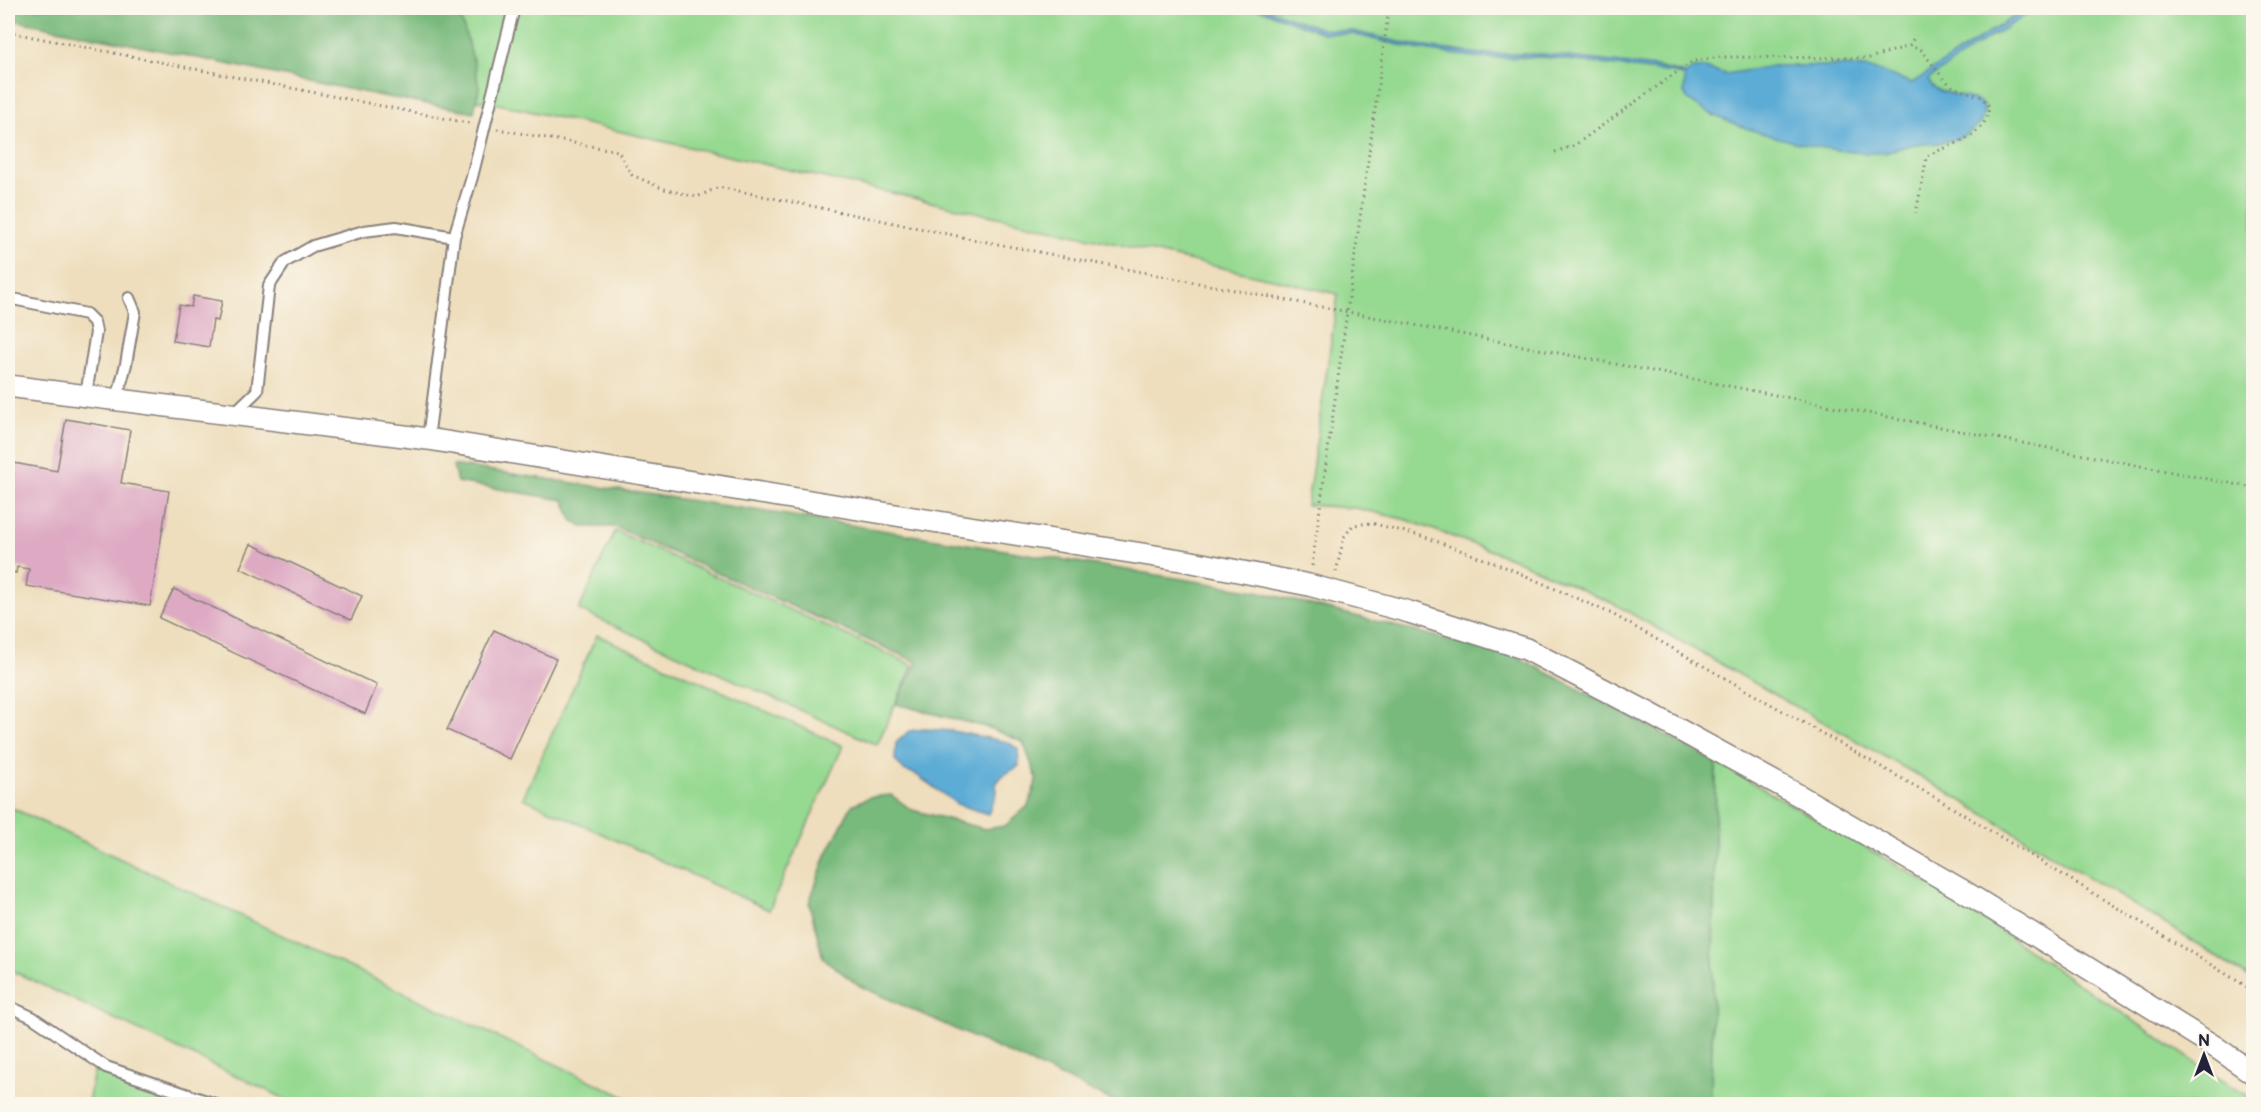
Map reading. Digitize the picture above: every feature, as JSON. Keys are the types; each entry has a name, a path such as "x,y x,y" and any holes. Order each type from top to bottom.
{"street":[{"path":"8,386 428,439 1187,561 1309,585 1409,612 1526,649 1800,796 1960,889 2217,1048 2253,1074"}],"lane":[{"path":"428,439 454,237 472,177 514,8"},
{"path":"234,413 257,391 269,286 285,262 313,246 364,231 396,227 454,237"},
{"path":"8,298 86,314 94,322 96,333 86,395"},
{"path":"117,399 135,312 129,298"},
{"path":"8,1006 32,1017 106,1067 215,1104"}],"path":[{"path":"1309,585 1389,8"},
{"path":"8,32 618,151 632,175 664,189 697,197 718,187 977,240 2253,488"},
{"path":"1910,46 1916,34"},
{"path":"1555,152 1575,145 1693,62 1738,56 1869,58 1910,46 1921,50 1953,87 1982,97 1989,106 1985,121 1975,134 1963,142 1928,156 1916,213"},
{"path":"1332,592 1344,537 1353,525 1371,523 1425,537 1508,568 1612,614 1729,680 1943,802 2253,991"}],"green space":[{"path":"8,8 458,8 479,88 474,112 382,96 8,19"},
{"path":"370,8 2253,8 2253,980 1949,793 1616,605 1511,558 1407,520 1356,508 1307,505 1338,294 498,104 404,87"},
{"path":"453,465 807,518 1256,591 1518,657 1716,762 1711,1099 1709,1104 1120,1104 858,985 823,958 809,903 826,855 852,805 870,797 891,795 912,810 985,829 1005,826 1028,806 1037,779 1023,742 989,728 896,704 917,662 615,527 583,527 572,520 564,500 457,482"},
{"path":"615,531 913,665 877,745 579,610"},
{"path":"597,635 843,746 769,910 523,798"},
{"path":"1716,762 1930,884 2231,1086 2254,1099 2253,1104 1709,1104 1711,1099"},
{"path":"8,806 640,1104 296,1104 8,969"},
{"path":"94,1071 119,1077 199,1104 88,1104"}],"water":[{"path":"1256,8 1265,8 1322,29 1352,31 1417,46 1480,54 1543,54 1656,67 1686,74 1694,68 1704,68 1726,74 1773,66 1846,66 1873,69 1912,83 2027,8 2037,8 1973,48 1928,80 1939,90 1971,99 1984,106 1981,121 1973,130 1948,141 1908,146 1889,152 1860,153 1808,145 1727,121 1687,99 1684,92 1685,77 1674,73 1543,57 1480,58 1416,49 1352,34 1323,33"},
{"path":"925,729 952,731 1008,742 1018,749 1019,766 1002,776 996,784 997,793 988,814 957,804 915,774 904,770 895,760 896,743 909,731"}],"building":[{"path":"193,296 222,301 218,321 213,320 209,347 173,341 179,305 191,307"},
{"path":"66,419 130,430 121,483 169,491 150,606 26,586 29,569 17,567 16,573 8,571 8,462 57,471"},
{"path":"251,544 362,596 351,620 240,568"},
{"path":"174,589 377,685 365,714 159,618"},
{"path":"494,630 556,659 510,759 447,730"}]}
